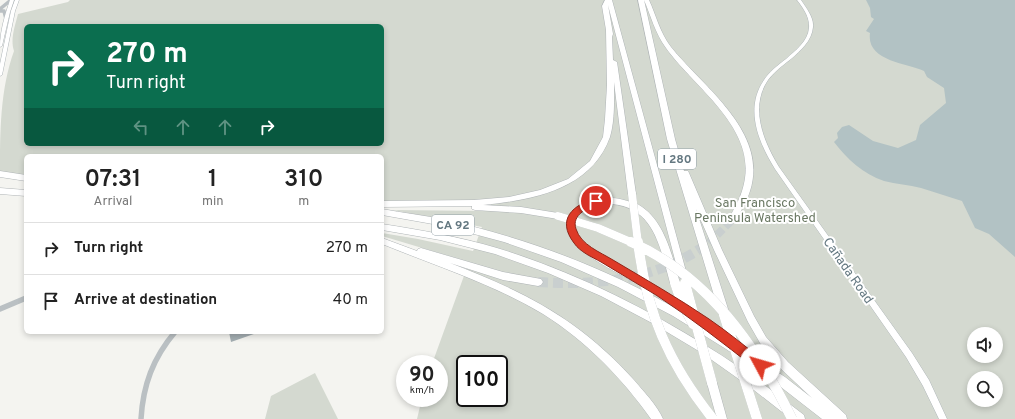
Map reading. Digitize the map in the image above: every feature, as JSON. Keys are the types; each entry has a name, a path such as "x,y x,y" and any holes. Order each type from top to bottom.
{"highway":[{"path":"608,0 605,6 644,286 653,318 678,370 713,419"},
{"name":"I 280","path":"608,0 722,419"},
{"name":"I 280","path":"641,0 661,97 675,152 756,419"},
{"path":"646,0 656,27 668,46 726,111 742,136 748,157 748,179 743,201 733,219"},
{"path":"384,204 511,200 549,190 578,174 598,154 607,133 610,60 609,30"},
{"path":"675,152 694,192 721,257 759,333 778,359 842,419"},
{"path":"0,174 24,179"},
{"path":"0,179 24,179"},
{"path":"3,191 24,193"},
{"path":"700,338 681,301 658,230 649,218 640,211 622,203 600,201 585,205 574,215 571,228 574,236 580,244 694,315 727,338 753,360"},
{"path":"384,204 512,209 558,216 596,227 634,243 665,261 697,285 728,315 754,349 775,383 792,419"},
{"name":"CA 92","path":"384,212 431,220 479,231 563,258 605,275 654,300 705,329 753,360 831,419"},
{"name":"CA 92","path":"384,227 431,234 488,248 535,264 595,288 644,313 697,344 752,382 800,419"},
{"path":"384,241 491,273 538,282"},
{"path":"384,241 510,293 555,318 582,337 609,361 639,394 658,419"}],"main road":[{"path":"0,46 12,0"},
{"path":"0,76 13,10 17,0"},
{"name":"Cañada Road","path":"799,0 808,14 810,33 804,46 772,73 760,91 757,114 762,139 777,168 912,359 926,383 943,419"}],"street":[{"path":"6,19 4,11 0,10 12,0"},
{"path":"0,308 24,299"},
{"path":"141,419 143,388 149,369 173,334"}],"green space":[{"name":"San Francisco Peninsula Watershed","path":"70,0 1015,0 1015,419 417,419 420,407 448,407 448,355 435,355 469,262 384,237 384,233 473,251 482,227 393,210 489,211 492,202 384,204 384,154 24,154 24,178 0,174 3,96 9,66 14,51 14,28 18,14 68,2"},
{"path":"315,373 338,419 265,419 271,396"}],"shaded area":[{"path":"866,0 1015,0 1015,257 989,234 975,228 962,201 921,188 876,178 856,165 834,142 838,138 837,133 842,127 849,125 873,141 898,148 916,140 920,125 946,103 944,88 927,77 924,71 889,60 874,50 870,42 870,33 866,31 874,19 871,17 870,8"}],"building":[{"path":"229,334 254,334 231,342"}],"tunnel":[{"path":"710,242 733,219"},
{"path":"538,282 583,283 628,278 670,265 690,255 710,242"}],"route":[{"path":"596,201 582,206 575,212 572,218 572,231 574,236 583,246 659,292 706,323 760,365"}]}
